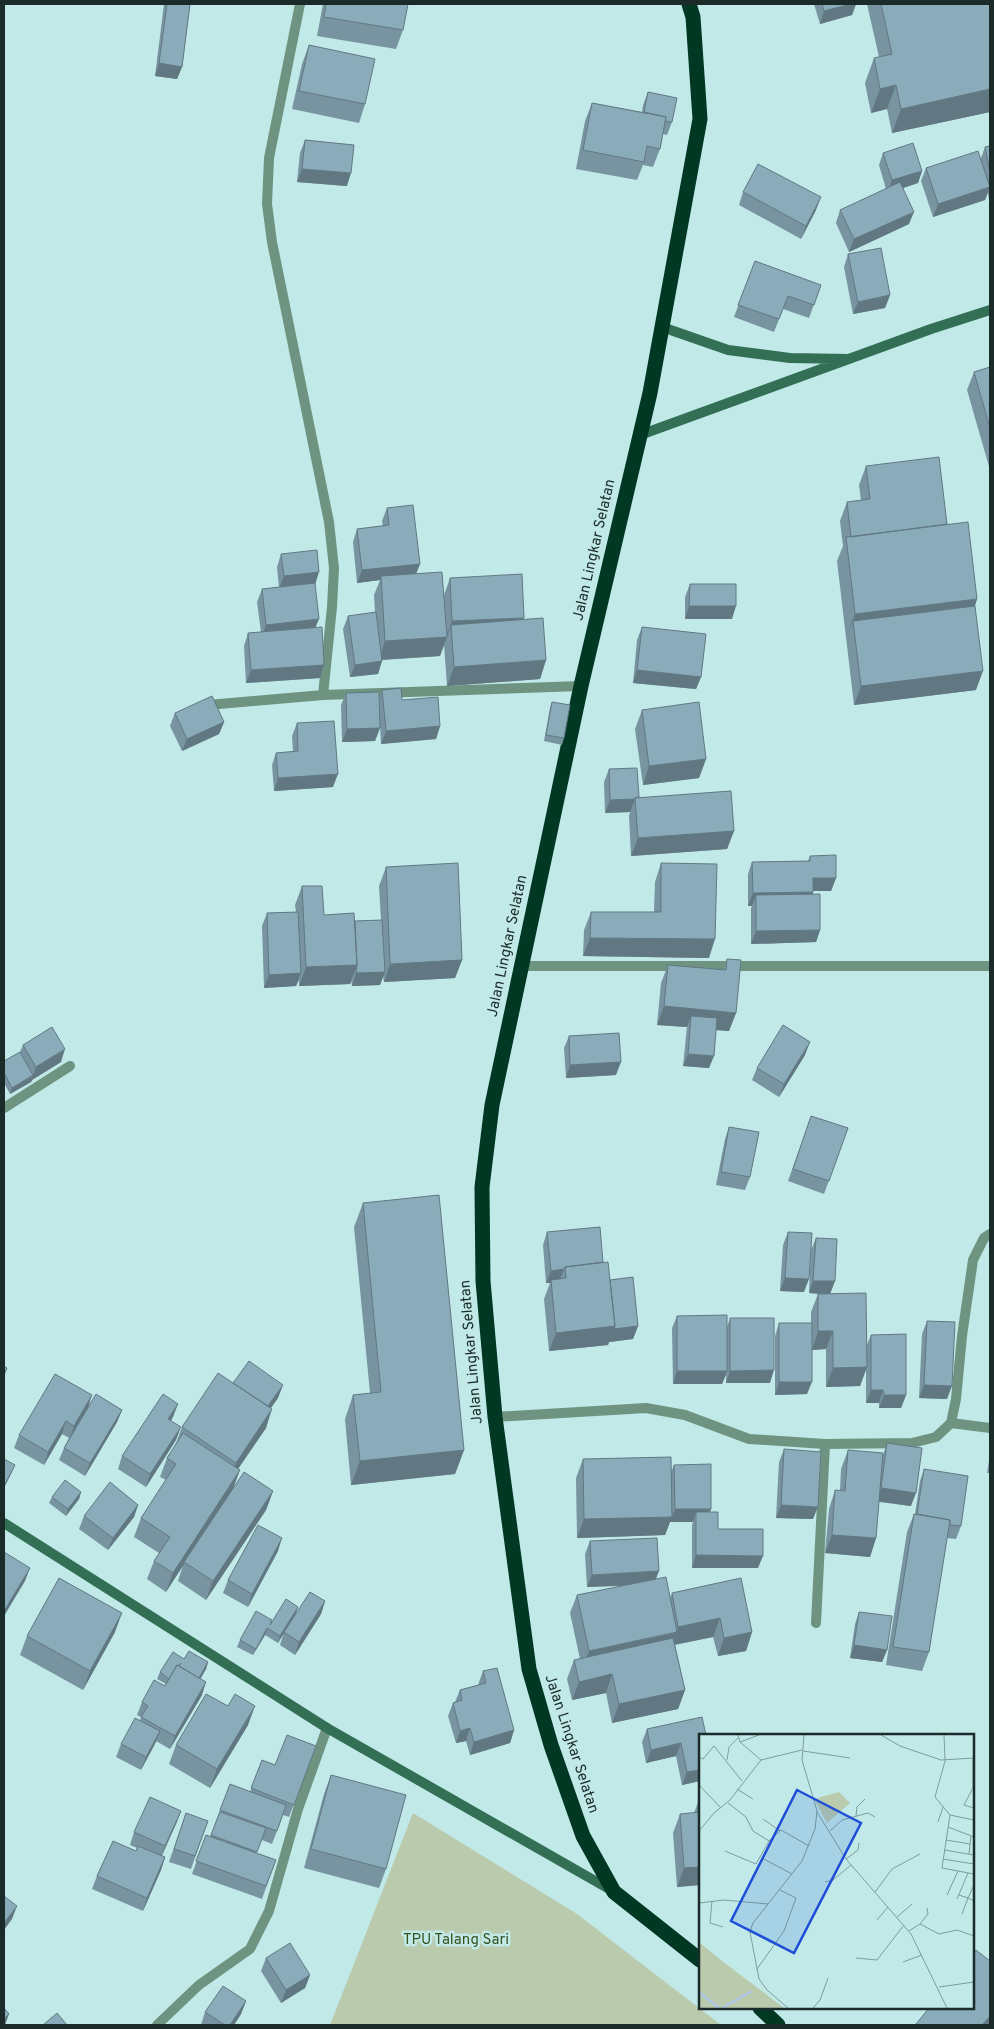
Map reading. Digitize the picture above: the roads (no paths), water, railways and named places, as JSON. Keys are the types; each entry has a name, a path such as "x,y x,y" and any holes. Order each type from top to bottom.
{"highway":[{"name":"Jalan Lingkar Selatan","path":"614,1892 583,1836 551,1744 529,1669 495,1417 483,1281 482,1186 492,1105 581,686 640,435 700,119 692,16 689,4"},
{"path":"614,1892 699,1959"},
{"path":"761,2009 778,2025"}],"street":[{"path":"300,4 269,158 267,204 272,242 329,522 334,568 323,695"},
{"path":"640,435 990,310"},
{"path":"662,327 728,350 790,358 854,359"},
{"path":"208,705 323,695 581,686"},
{"path":"522,966 990,966"},
{"path":"4,1108 70,1066"},
{"path":"495,1417 646,1408 685,1415 749,1440 825,1444 912,1444 936,1437 951,1422 956,1399 962,1336 973,1260 984,1238 990,1234"},
{"path":"951,1422 990,1428"},
{"path":"816,1624 825,1444"},
{"path":"4,1524 327,1728 614,1892"},
{"path":"157,2025 199,1985 250,1949 269,1911 298,1809 327,1728"}],"park label":[{"name":"TPU Talang Sari","path":"456,1940"}]}
